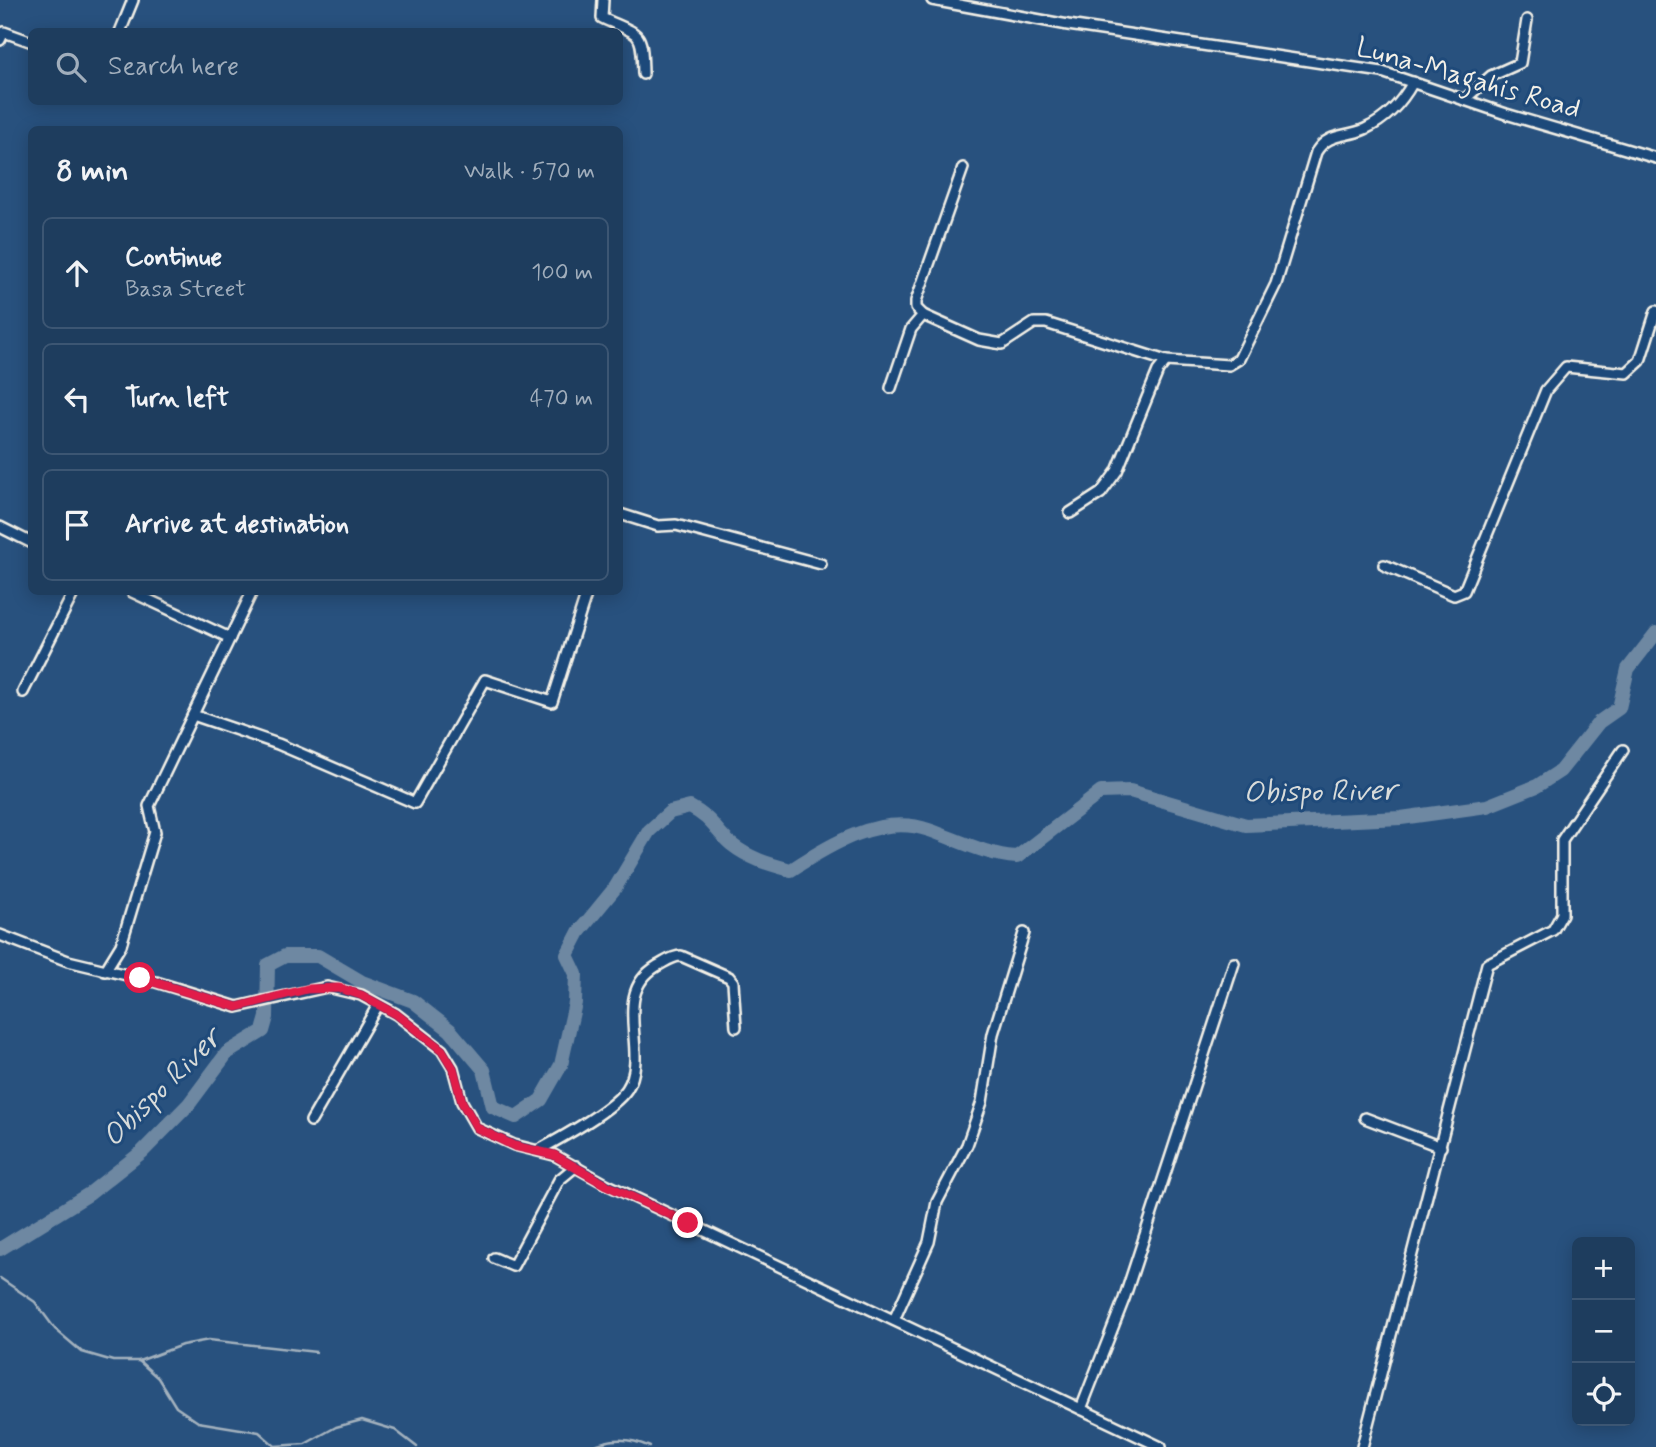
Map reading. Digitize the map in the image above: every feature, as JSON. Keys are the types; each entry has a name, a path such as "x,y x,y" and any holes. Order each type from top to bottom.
{"street":[{"path":"122,28 133,0"},
{"path":"603,0 602,18 638,34 642,40 643,74"},
{"name":"Luna-Magahis Road","path":"932,0 1068,25 1382,72 1464,100 1656,158"},
{"path":"1464,100 1485,80 1520,62 1527,20"},
{"path":"0,40 4,32 28,41"},
{"path":"963,169 916,301 916,308 922,315 979,340 1002,344 1034,323 1046,323 1166,361 1228,365 1239,359 1276,284 1316,152 1323,142 1334,135 1364,130 1401,104 1413,82"},
{"path":"1384,565 1454,595 1464,592 1546,390 1555,376 1566,367 1627,373 1640,361 1656,311"},
{"path":"891,388 911,329 922,315"},
{"path":"1070,513 1101,493 1117,471 1158,371 1166,361"},
{"path":"623,515 658,526 676,525 821,564"},
{"path":"0,527 28,541"},
{"path":"23,692 72,595"},
{"path":"138,595 230,638"},
{"path":"105,971 121,945 155,832 149,806 251,595"},
{"path":"193,715 278,744 415,803 485,680 552,702 586,595"},
{"path":"1362,1447 1487,964 1553,930 1562,914 1562,840 1623,750"},
{"path":"894,1320 929,1242 937,1202 967,1145 982,1102 993,1034 1024,933"},
{"path":"0,935 105,971 156,982 221,1004 250,1006 327,987 361,995 431,1039 442,1050 453,1068 462,1102 477,1128 514,1146 539,1150 576,1166 606,1185 1161,1447"},
{"path":"539,1150 578,1128 626,1091 635,1049 630,1015 632,1004 650,970 675,956 681,956 729,977 733,982 736,1027"},
{"path":"1081,1409 1124,1298 1234,963"},
{"path":"311,1121 378,1004"},
{"path":"1365,1118 1441,1147"},
{"path":"494,1258 513,1266 559,1180 576,1166"}],"waterway":[{"name":"Obispo River","path":"0,1249 89,1194 142,1152 189,1104 227,1053 263,1031 267,1017 268,965 285,956 318,956 362,982 413,1001 450,1030 484,1070 493,1107 516,1117 541,1100 561,1065 575,1003 576,974 567,955 579,932 615,888 649,831 670,812 690,807 704,816 725,839 745,854 791,870 856,834 893,826 929,830 983,850 1017,857 1101,792 1130,791 1246,825 1401,818 1487,806 1537,786 1560,771 1599,722 1619,708 1628,669 1656,633"},
{"path":"0,1278 35,1302 55,1329 82,1352 113,1361 139,1361 158,1378 176,1407 198,1422 259,1432 275,1446 305,1444 336,1427 362,1420 395,1430 417,1447"},
{"path":"139,1361 182,1345 209,1340 316,1352"},
{"path":"591,1447 621,1440 650,1447"}],"route":[{"path":"140,978 237,1007 250,1006 307,989 327,987 361,995 396,1014 442,1050 453,1068 462,1102 477,1128 514,1146 554,1155 606,1185 688,1223"}]}
